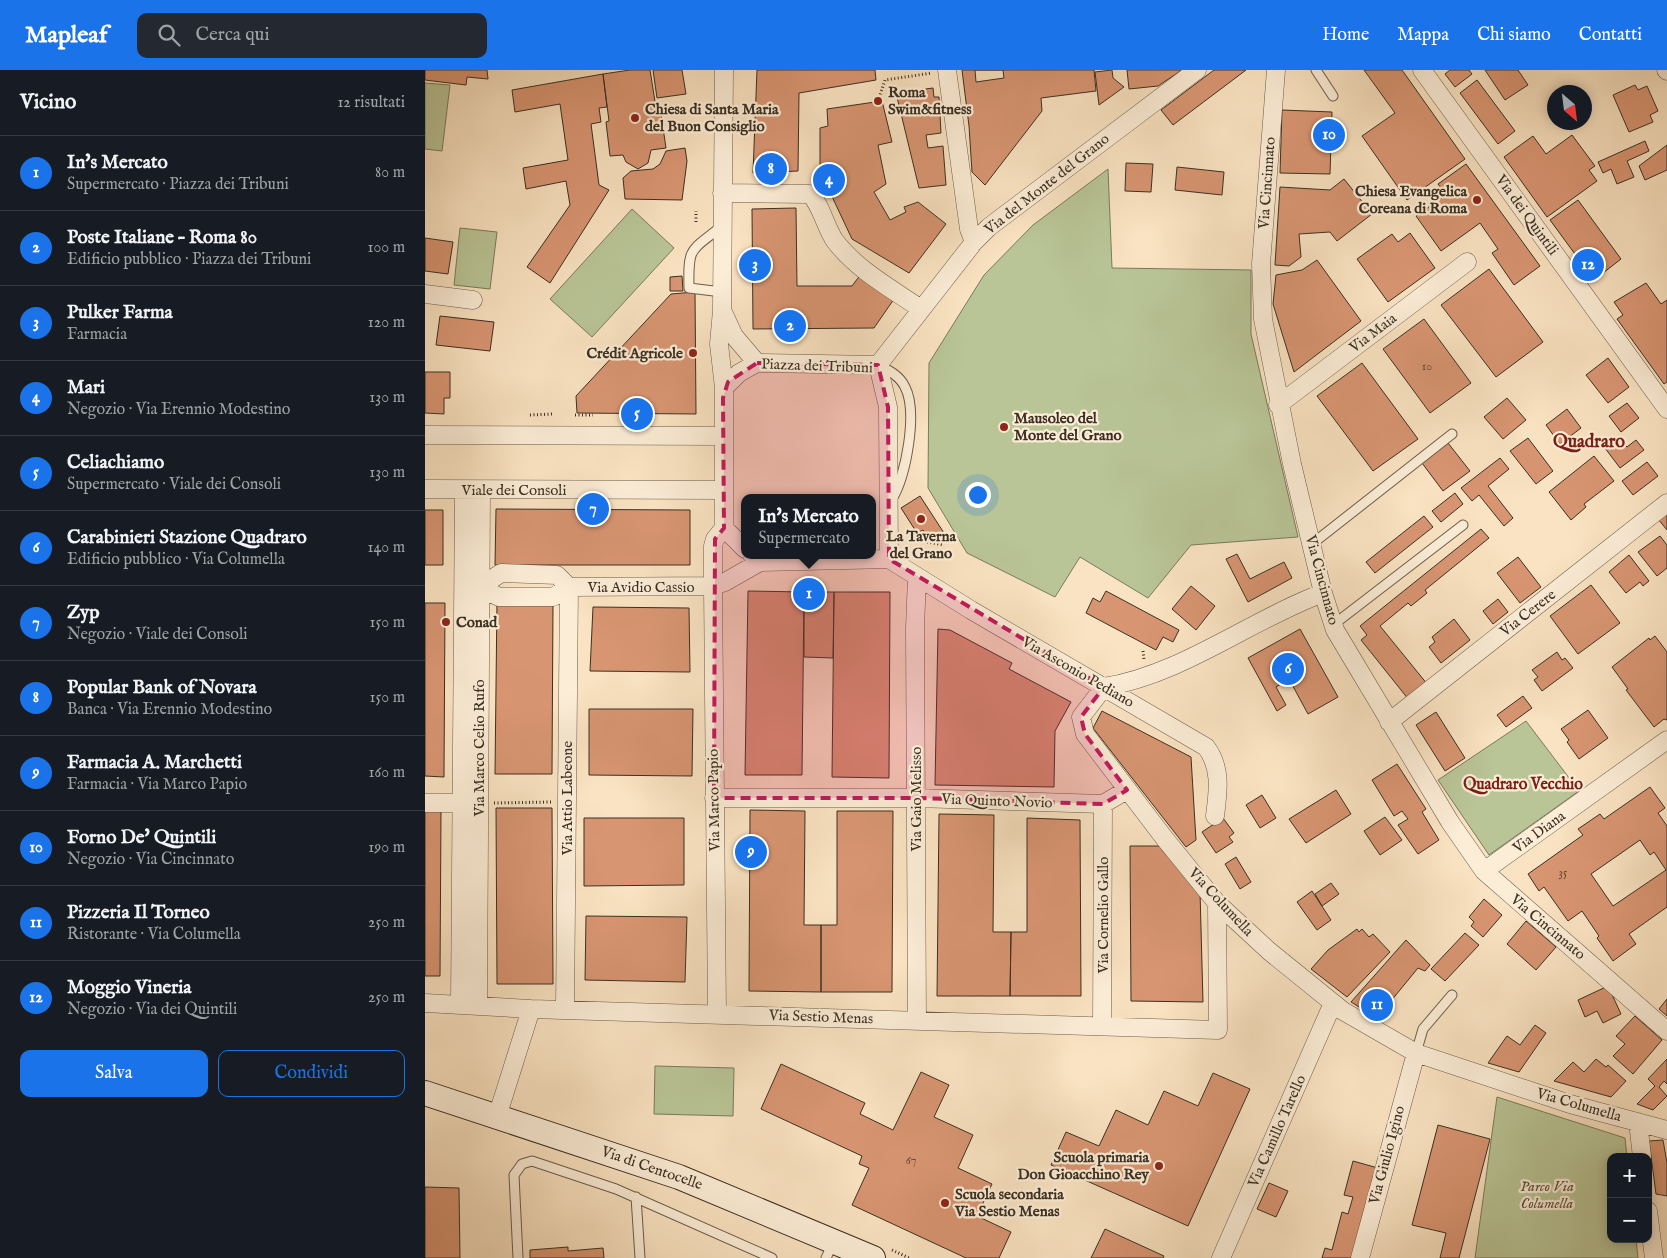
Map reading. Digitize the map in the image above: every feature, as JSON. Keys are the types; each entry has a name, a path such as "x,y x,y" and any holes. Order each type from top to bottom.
{"street":[{"path":"724,70 722,310 719,344 724,388 724,528 741,545"},
{"name":"Via del Monte del Grano","path":"879,365 974,242 1022,200 1197,70"},
{"name":"Via Cincinnato","path":"1276,70 1261,291 1264,331 1278,405 1323,593 1333,625 1450,822 1484,871 1667,1031"},
{"name":"Via dei Quintili","path":"1423,70 1665,402"},
{"path":"939,72 968,225 974,242"},
{"path":"722,193 809,194 815,200 829,231 841,249 861,266 921,309"},
{"name":"Via Maia","path":"1278,405 1467,262"},
{"path":"425,294 473,300"},
{"path":"722,310 734,336 757,363"},
{"name":"Piazza dei Tribuni","path":"724,388 739,373 757,363 879,365 888,407 887,506 889,559"},
{"path":"425,435 723,436"},
{"name":"Viale dei Consoli","path":"425,489 723,490"},
{"name":"Via Marco Celio Rufo","path":"472,490 472,588 479,803 478,1005"},
{"name":"Via Cerere","path":"1389,722 1667,503"},
{"name":"Via Marco Papio","path":"717,1013 713,546 715,539 724,528"},
{"path":"713,586 725,582 755,559"},
{"path":"876,559 889,559"},
{"name":"Via Asconio Pediano","path":"889,559 1207,747 1218,773 1215,816"},
{"name":"Via Avidio Cassio","path":"472,588 501,573 557,575 569,587"},
{"name":"Via Gaio Melisso","path":"917,577 915,628 917,1021"},
{"name":"Via Avidio Cassio","path":"472,588 499,597 553,597 569,587 713,586"},
{"name":"Via Attio Labeone","path":"565,1009 569,587"},
{"name":"Via Marco Celio Rufo","path":"459,1004 461,804 472,588"},
{"path":"1104,687 1135,680 1163,670 1295,603 1323,593"},
{"name":"Via Columella","path":"1104,687 1081,717 1085,734 1217,903 1269,951 1333,1003 1371,1029 1416,1053 1570,1104 1667,1130"},
{"name":"Via Diana","path":"1484,871 1667,740"},
{"path":"1103,804 1127,790"},
{"name":"Via Quinto Novio","path":"714,798 917,798 1103,804"},
{"path":"425,804 479,803"},
{"name":"Via Cornelio Gallo","path":"1102,1026 1103,804"},
{"name":"Via Sestio Menas","path":"425,1003 531,1009 717,1013 1218,1030 1217,903"},
{"name":"Via Camillo Tarello","path":"1221,1258 1333,1003"},
{"path":"497,1117 531,1009"},
{"name":"Via Giulio Igino","path":"1359,1258 1416,1053"},
{"name":"Via di Centocelle","path":"425,1093 679,1177 830,1249 873,1258"},
{"path":"1638,1122 1642,1153"},
{"path":"1652,1243 1654,1258"}],"lane":[{"path":"1316,70 1333,96"},
{"path":"722,226 695,247 688,260 689,288 722,292"},
{"path":"1312,544 1451,434"},
{"path":"1333,625 1463,525"},
{"path":"1416,1053 1423,1029 1451,995"},
{"path":"518,1258 513,1179 515,1171 521,1164 532,1161 540,1162 636,1197 772,1258"},
{"path":"636,1197 640,1258"}],"path":[{"path":"879,102 885,80 939,72"},
{"path":"696,211 696,222"},
{"path":"530,415 553,414"},
{"path":"575,415 593,415"},
{"path":"927,542 944,545"},
{"path":"479,803 566,801"}],"highlighted area":[{"path":"757,363 878,365 888,407 889,559 1104,687 1081,717 1085,734 1127,790 1103,804 917,798 714,798 715,539 724,528 723,398 728,382"}],"green space":[{"path":"425,83 450,85 442,151 425,149"},
{"path":"1108,169 1112,268 1251,270 1251,334 1298,537 1191,545 1148,598 1080,557 1055,597 967,553 928,488 929,363 984,275 1033,225"},
{"path":"632,209 674,248 592,337 550,299"},
{"path":"460,228 497,232 490,289 454,285"},
{"path":"1526,721 1579,791 1489,855 1438,780"},
{"path":"655,1066 734,1068 733,1116 654,1114"},
{"name":"Parco Via Columella","path":"1497,1097 1625,1138 1627,1153 1607,1153 1607,1243 1636,1243 1638,1258 1475,1258"}],"building":[{"path":"425,70 487,70 488,79 467,77 466,85 425,80"},
{"name":"Chiesa di Santa Maria del Buon Consiglio","path":"630,70 650,70 657,114 661,114 666,148 651,150 648,163 638,169 626,162 623,155 610,156 606,122 609,121 603,74"},
{"path":"653,70 682,70 686,94 657,98"},
{"path":"757,70 875,70 876,80 799,93 798,171 753,173"},
{"path":"962,70 1094,70 1096,91 1041,98 1042,111 985,185 972,172 969,126"},
{"path":"975,70 1003,70 1004,78 976,82"},
{"path":"1112,70 1113,78 1124,87 1099,105 1095,72"},
{"path":"1127,70 1182,70 1158,86 1129,89"},
{"path":"1214,70 1246,70 1173,125 1161,110"},
{"path":"1364,70 1402,70 1465,159 1407,200 1362,136 1395,113"},
{"path":"1450,70 1469,70 1472,74 1455,87 1445,74"},
{"path":"1485,70 1518,70 1528,85 1505,100"},
{"path":"603,74 607,107 599,108 601,122 591,124 599,185 609,190 550,283 527,267 570,205 566,181 526,189 523,168 568,160 560,104 515,112 512,90"},
{"path":"1477,80 1515,131 1498,144 1460,93"},
{"path":"1635,85 1638,90 1647,86 1658,111 1650,115 1653,122 1629,132 1613,95"},
{"path":"933,88 934,97 939,97 941,133 926,135 928,148 943,146 946,185 919,188 896,93"},
{"path":"882,101 892,142 878,145 886,184 874,192 890,220 906,212 904,207 918,202 946,224 909,273 852,239 820,171 820,128 828,126 827,109"},
{"path":"1282,110 1332,112 1330,174 1280,173"},
{"path":"1572,135 1595,166 1589,170 1597,181 1547,217 1504,157 1533,136 1546,154"},
{"path":"1645,141 1649,151 1627,161 1634,177 1617,184 1611,169 1603,173 1598,162"},
{"path":"1667,145 1667,170 1645,180 1639,166"},
{"path":"685,148 687,161 682,200 625,199 623,178 631,171 653,169 660,164 666,151"},
{"path":"1126,163 1153,164 1151,192 1125,191"},
{"path":"1466,164 1540,266 1514,285 1492,253 1498,249 1480,223 1441,251 1416,216 1446,195 1438,184"},
{"path":"1177,167 1224,172 1222,195 1175,190"},
{"path":"1344,179 1372,214 1337,241 1330,232 1299,234 1301,257 1289,266 1275,265 1280,187 1330,190"},
{"path":"1578,200 1621,259 1594,280 1550,220"},
{"path":"796,208 797,286 852,286 861,274 894,299 874,328 753,329 752,209"},
{"path":"1410,233 1435,268 1388,302 1357,259 1392,234 1398,242"},
{"path":"425,238 453,242 448,274 425,271"},
{"path":"1317,260 1361,321 1294,372 1273,304 1276,275 1302,270"},
{"path":"1489,269 1543,342 1496,377 1441,305"},
{"path":"682,276 683,291 670,291 670,277"},
{"path":"1646,283 1661,304 1667,300 1667,382 1664,384 1617,319 1623,315 1614,302"},
{"path":"695,292 696,414 577,413 576,396 671,294"},
{"path":"440,316 494,322 490,351 436,345"},
{"path":"1424,319 1471,383 1430,413 1383,349"},
{"path":"1608,358 1629,387 1608,403 1586,375"},
{"path":"1362,363 1418,439 1373,471 1317,396"},
{"path":"425,372 450,372 450,398 444,398 444,414 425,413"},
{"path":"1507,398 1526,420 1503,439 1484,417"},
{"path":"1627,403 1639,418 1621,432 1609,416"},
{"path":"1567,409 1581,428 1560,444 1546,425"},
{"path":"1619,437 1627,447 1636,440 1644,450 1620,468 1605,448"},
{"path":"1528,438 1553,471 1536,484 1510,451"},
{"path":"1448,443 1470,471 1443,491 1422,463"},
{"path":"1594,456 1614,481 1584,504 1586,507 1571,520 1549,492"},
{"path":"1500,458 1509,469 1488,486 1513,518 1504,526 1479,495 1472,501 1461,488"},
{"path":"1647,462 1658,476 1633,495 1622,481"},
{"path":"1455,493 1463,504 1441,522 1432,511"},
{"name":"La Taverna del Grano","path":"920,496 944,533 930,541 923,530 917,533 901,508"},
{"path":"496,509 690,510 690,565 495,565"},
{"path":"425,510 443,510 443,565 425,565"},
{"path":"1667,512 1667,530 1658,519"},
{"path":"1424,516 1433,527 1375,573 1366,562"},
{"path":"1481,529 1489,538 1425,590 1427,593 1411,606 1408,603 1380,626 1428,685 1409,700 1361,640 1367,635 1360,626"},
{"path":"1660,536 1667,545 1667,568 1657,576 1638,552"},
{"path":"1237,554 1250,579 1284,562 1292,578 1248,602 1226,559"},
{"path":"1629,555 1649,581 1643,586 1640,582 1626,593 1609,572"},
{"path":"1518,557 1541,587 1520,603 1497,573"},
{"path":"1591,585 1620,623 1578,654 1550,616"},
{"path":"1191,586 1215,606 1196,630 1172,609"},
{"path":"748,591 804,592 802,775 745,775"},
{"path":"1106,591 1179,630 1173,642 1163,637 1156,650 1086,613 1093,598 1100,602"},
{"path":"804,592 834,592 833,658 804,657"},
{"path":"834,592 890,592 889,778 832,777"},
{"path":"1498,599 1508,612 1493,624 1483,611"},
{"path":"497,600 553,600 552,774 495,774"},
{"path":"425,603 445,603 444,777 425,776"},
{"path":"593,607 689,608 690,672 590,671"},
{"path":"1454,619 1470,640 1441,663 1429,647 1435,642 1432,637"},
{"path":"938,629 950,630 1012,663 1009,669 1071,702 1055,731 1054,787 935,785"},
{"path":"1300,629 1338,697 1308,714 1289,679 1276,687 1286,705 1277,711 1248,658"},
{"path":"1655,636 1667,652 1667,720 1664,719 1654,727 1626,690 1628,689 1612,667 1649,638 1650,640"},
{"path":"1557,652 1562,660 1565,658 1573,668 1542,691 1534,680 1538,677 1532,670"},
{"path":"1523,696 1532,708 1506,727 1497,715"},
{"path":"589,709 693,709 692,776 589,775"},
{"path":"1588,710 1608,738 1579,759 1567,742 1569,740 1561,729"},
{"path":"1102,711 1191,757 1196,840 1186,847 1093,728"},
{"path":"1436,712 1465,758 1445,771 1416,725"},
{"path":"1397,764 1426,809 1422,812 1439,840 1418,854 1398,825 1408,819 1402,811 1394,816 1372,780"},
{"path":"1650,787 1665,808 1658,813 1667,826 1667,907 1629,934 1636,944 1613,961 1582,911 1568,921 1544,887 1539,891 1528,874 1583,835 1578,829 1600,814 1604,819","holes":["1640,840 1650,855 1654,852 1666,870 1613,906 1591,874"]},
{"path":"1336,790 1351,814 1306,843 1289,819"},
{"path":"1262,795 1276,818 1260,828 1246,805"},
{"path":"496,808 552,808 553,984 497,984"},
{"path":"425,810 441,810 440,976 425,976"},
{"path":"750,810 805,811 804,925 821,925 821,992 749,991"},
{"path":"837,811 893,811 892,992 821,992 821,925 837,925"},
{"path":"939,814 994,815 993,932 1011,932 1010,996 937,996"},
{"path":"1385,817 1402,840 1380,855 1364,831"},
{"path":"584,818 684,818 684,885 584,886"},
{"path":"1027,818 1080,820 1081,996 1010,996 1011,932 1027,932"},
{"path":"1223,818 1234,833 1229,837 1233,842 1216,853 1202,832"},
{"path":"1130,846 1161,846 1162,850 1200,891 1203,1002 1131,1001"},
{"path":"1236,857 1251,882 1240,889 1225,864"},
{"path":"1331,883 1339,894 1322,906 1315,894"},
{"path":"1312,891 1331,920 1317,930 1297,902"},
{"path":"1484,899 1502,915 1483,937 1471,926 1474,922 1469,917"},
{"path":"586,916 687,917 685,982 585,980"},
{"path":"1526,921 1556,947 1536,970 1507,944"},
{"path":"1357,929 1359,932 1362,929 1369,937 1373,934 1390,952 1347,997 1311,969 1328,950"},
{"path":"1465,933 1479,945 1445,981 1431,969"},
{"path":"1406,940 1430,965 1425,971 1418,968 1377,1018 1351,1002"},
{"path":"1608,986 1621,1014 1603,1023 1597,1011 1585,1017 1578,1000"},
{"path":"1667,999 1667,1016 1659,1009"},
{"path":"1635,1016 1662,1040 1633,1074 1613,1056 1625,1044 1616,1036"},
{"path":"1535,1025 1546,1033 1519,1072 1488,1063 1507,1036 1520,1045"},
{"path":"1596,1059 1606,1067 1608,1065 1626,1081 1611,1097 1554,1081 1573,1062 1584,1072"},
{"path":"1667,1059 1667,1084 1664,1081 1659,1087 1667,1096 1653,1110 1637,1104 1655,1086 1648,1079"},
{"path":"781,1064 865,1103 860,1114 893,1130 921,1072 949,1085 934,1117 973,1135 958,1168 992,1184 977,1216 1011,1232 999,1258 966,1258 852,1205 869,1168 859,1164 862,1156 761,1109"},
{"path":"1213,1073 1250,1089 1188,1226 1051,1165 1066,1132 1099,1146 1116,1110 1148,1125 1164,1091 1198,1106"},
{"path":"1438,1125 1490,1139 1459,1258 1440,1258 1446,1233 1412,1225"},
{"path":"1663,1140 1667,1163 1667,1196 1656,1194 1649,1141"},
{"path":"1353,1161 1378,1168 1353,1258 1322,1258 1325,1248 1332,1250 1342,1212 1348,1214 1353,1197 1344,1195"},
{"path":"1269,1183 1288,1191 1276,1217 1257,1209"},
{"path":"425,1187 459,1188 460,1258 425,1258"},
{"path":"1105,1229 1164,1256 1163,1258 1091,1258"},
{"path":"568,1247 568,1251 603,1248 604,1258 530,1258 530,1250"}],"place":[{"name":"Roma Swim&fitness","path":"878,101"},
{"name":"Chiesa di Santa Maria del Buon Consiglio","path":"635,118"},
{"name":"Forno De' Quintili","path":"1329,135"},
{"name":"Popular Bank of Novara","path":"771,169"},
{"name":"Mari","path":"829,180"},
{"name":"Chiesa Evangelica Coreana di Roma","path":"1477,200"},
{"name":"Pulker Farma","path":"755,265"},
{"name":"Moggio Vineria","path":"1588,265"},
{"name":"Poste Italiane – Roma 80","path":"790,326"},
{"name":"Crédit Agricole","path":"693,353"},
{"name":"Celiachiamo","path":"637,414"},
{"name":"Mausoleo del Monte del Grano","path":"1004,427"},
{"name":"Zyp","path":"593,509"},
{"name":"La Taverna del Grano","path":"921,519"},
{"name":"In's Mercato","path":"809,594"},
{"name":"Conad","path":"446,622"},
{"name":"Carabinieri Stazione Quadraro","path":"1288,669"},
{"name":"Farmacia A. Marchetti","path":"751,852"},
{"name":"Pizzeria Il Torneo","path":"1377,1005"},
{"name":"Scuola primaria Don Gioacchino Rey","path":"1159,1166"},
{"name":"Scuola secondaria Via Sestio Menas","path":"945,1203"}],"district":[{"name":"Quadraro","path":"1589,442"},
{"name":"Quadraro Vecchio","path":"1523,785"}]}
